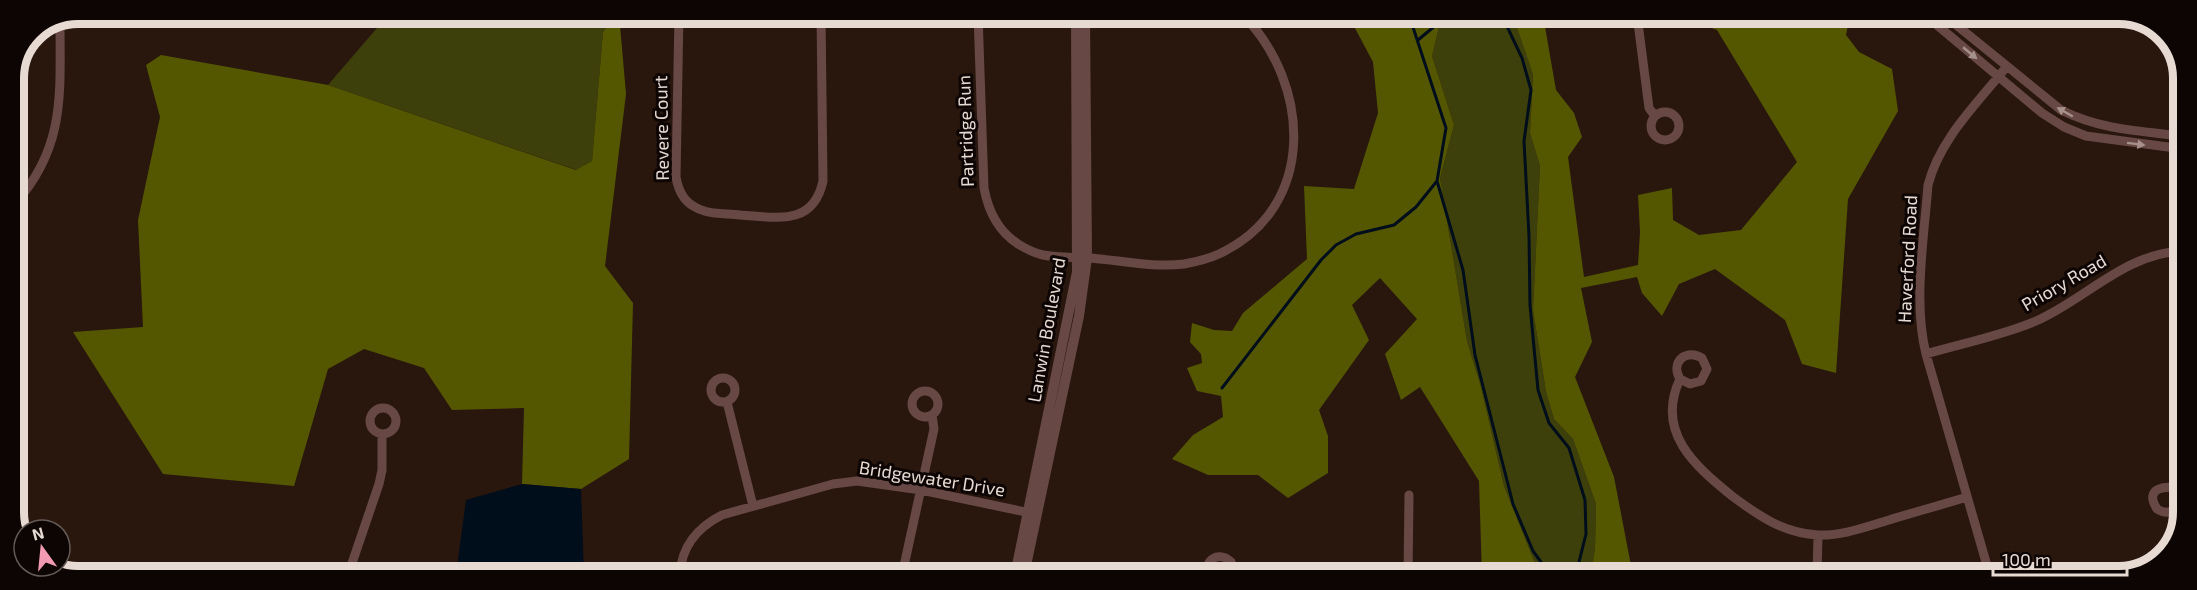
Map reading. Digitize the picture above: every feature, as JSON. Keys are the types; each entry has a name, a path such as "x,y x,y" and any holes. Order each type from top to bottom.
{"street":[{"name":"Revere Court","path":"679,24 676,177 681,194 695,207 708,212 783,218 801,213 810,207 817,200 823,182 820,24"},
{"name":"Partridge Run","path":"978,24 984,188 991,213 1008,236 1031,251 1052,256 1168,264 1201,260 1232,247 1253,231 1269,213 1278,198 1290,167 1294,131 1290,96 1276,60 1251,24"},
{"name":"Lanwin Boulevard","path":"1076,24 1083,258"},
{"name":"Lanwin Boulevard","path":"1018,566 1033,513 1079,316 1083,258 1085,24"},
{"path":"1638,24 1650,108 1655,116"},
{"path":"1936,24 2042,114 2064,127 2086,136 2173,148"},
{"path":"1955,24 2061,110 2083,121 2110,127 2173,135"},
{"path":"24,192 44,161 57,124 60,27"},
{"name":"Haverford Road","path":"1987,566 1926,354 1919,309 1930,177 1944,146 2007,66"},
{"name":"Priory Road","path":"1926,354 2034,322 2131,264 2162,253 2173,252"},
{"path":"1680,379 1672,406 1674,421 1684,449 1692,461 1702,472 1760,517 1786,529 1818,535 1849,532 1967,497"},
{"path":"727,402 753,506"},
{"path":"904,566 934,429 932,415"},
{"path":"351,566 379,484 382,470 382,434"},
{"name":"Bridgewater Drive","path":"682,566 687,548 701,529 722,515 843,482 871,482 921,490 1033,513"},
{"path":"2173,487 2160,488 2154,494 2153,499 2157,509 2165,513 2173,511"},
{"path":"1408,566 1409,495"},
{"name":"Lanwin Boulevard","path":"1025,566 1033,513"},
{"path":"1817,566 1818,535"},
{"path":"1208,566 1209,562 1221,556 1231,562 1232,566"}],"shaded area":[{"path":"380,24 608,24 603,32 592,161 577,170 328,85"},
{"path":"608,24 620,24 626,94 605,266 633,303 629,459 581,489 522,484 524,408 452,410 424,368 364,349 328,369 294,486 163,474 73,332 143,327 138,220 160,117 146,65 161,55 328,85 576,170 592,161 603,32"},
{"path":"1353,24 1440,24 1432,56 1454,125 1440,178 1467,341 1481,387 1504,486 1535,566 1482,566 1479,481 1420,387 1401,400 1385,354 1417,319 1380,278 1352,305 1369,340 1319,410 1328,436 1328,473 1288,498 1258,475 1208,475 1172,459 1193,435 1223,417 1221,396 1197,391 1187,368 1202,363 1201,354 1190,342 1192,323 1214,330 1232,331 1243,313 1307,259 1304,186 1354,189 1378,113 1373,62"},
{"path":"1440,24 1515,24 1533,73 1530,133 1540,166 1533,310 1546,392 1554,419 1573,439 1596,504 1592,566 1535,566 1504,486 1481,387 1467,341 1440,178 1454,125 1432,56"},
{"path":"1545,24 1556,90 1574,113 1582,137 1568,157 1584,277 1638,265 1640,232 1638,195 1672,188 1673,220 1699,235 1741,230 1797,162 1717,30 1702,24 1848,24 1846,35 1859,52 1892,69 1898,111 1848,199 1836,373 1802,364 1785,320 1715,269 1679,284 1662,316 1642,293 1637,277 1581,288 1592,342 1575,377 1614,477 1631,566 1592,566 1596,504 1573,439 1554,419 1546,392 1533,310 1540,166 1530,133 1533,74 1516,25"}],"water":[{"path":"522,484 581,489 584,566 457,566 466,500"}],"waterway":[{"path":"1412,24 1446,128 1437,181 1463,270 1475,355 1513,504 1533,551 1544,566"},
{"path":"1418,40 1437,24"},
{"path":"1506,24 1522,58 1531,90 1524,141 1530,305 1538,390 1549,423 1569,448 1585,500 1586,534 1578,566"},
{"path":"1222,388 1321,260 1336,245 1356,234 1394,225 1416,207 1437,181"}]}
